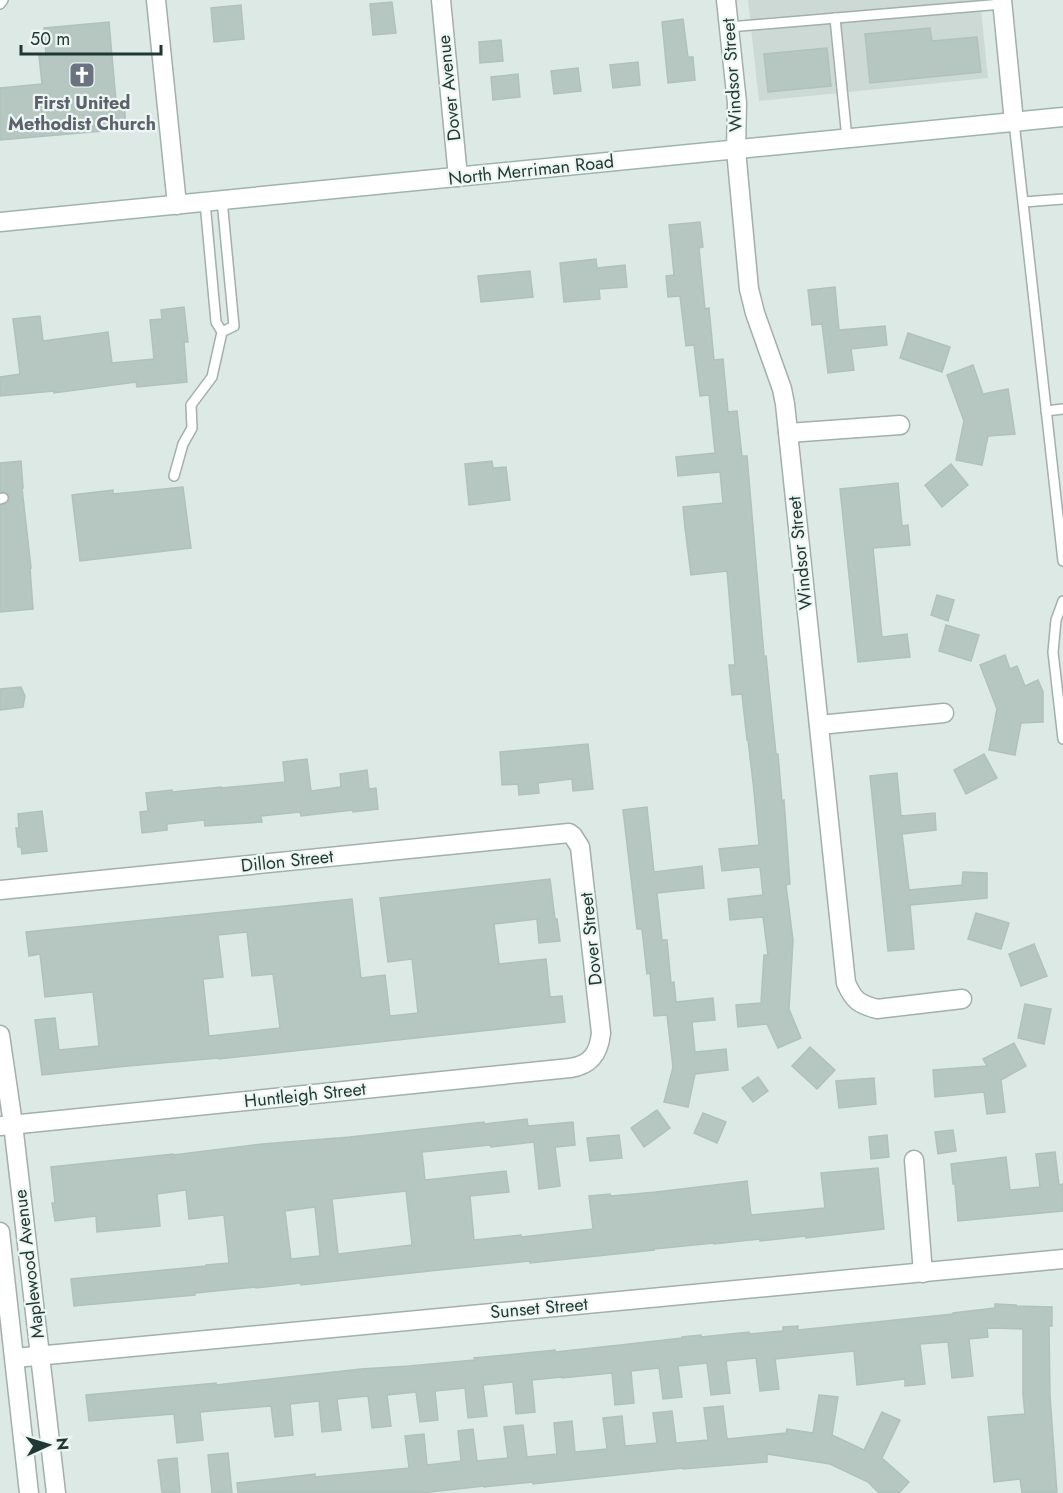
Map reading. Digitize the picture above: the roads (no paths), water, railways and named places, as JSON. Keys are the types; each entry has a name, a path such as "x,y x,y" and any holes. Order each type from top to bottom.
{"street":[{"path":"156,0 177,205"},
{"name":"Dover Avenue","path":"441,0 458,177"},
{"name":"Windsor Street","path":"726,0 737,103 736,150 749,289 755,313 782,389 846,983 852,996 864,1006 877,1009 962,999"},
{"path":"1002,2 1014,122"},
{"name":"North Merriman Road","path":"0,222 1063,117"},
{"path":"788,433 900,425"},
{"path":"819,725 944,712"},
{"name":"Dillon Street","path":"0,890 568,833 573,836"},
{"name":"Dover Street","path":"573,836 580,847 601,1033 600,1045"},
{"name":"Maplewood Avenue","path":"0,1035 6,1125 40,1355 56,1493"},
{"name":"Huntleigh Street","path":"6,1125 580,1067 590,1060 600,1045"},
{"path":"914,1160 923,1273"},
{"name":"Maplewood Avenue","path":"0,1232 29,1493"},
{"name":"Sunset Street","path":"15,1358 1063,1259"}],"lane":[{"path":"0,4 3,0"},
{"path":"729,27 1002,2"},
{"path":"835,18 847,139"},
{"path":"1014,122 1046,411 1058,473 1063,561"},
{"path":"1024,202 1063,199"},
{"path":"174,476 183,444 192,428 191,405 212,377 222,332 216,322 213,201"},
{"path":"213,201 234,326 222,332"},
{"path":"1046,411 1063,409"},
{"path":"1063,601 1056,620 1053,652 1063,739"}],"place":[{"name":"First United Methodist Church","path":"82,75"}]}
